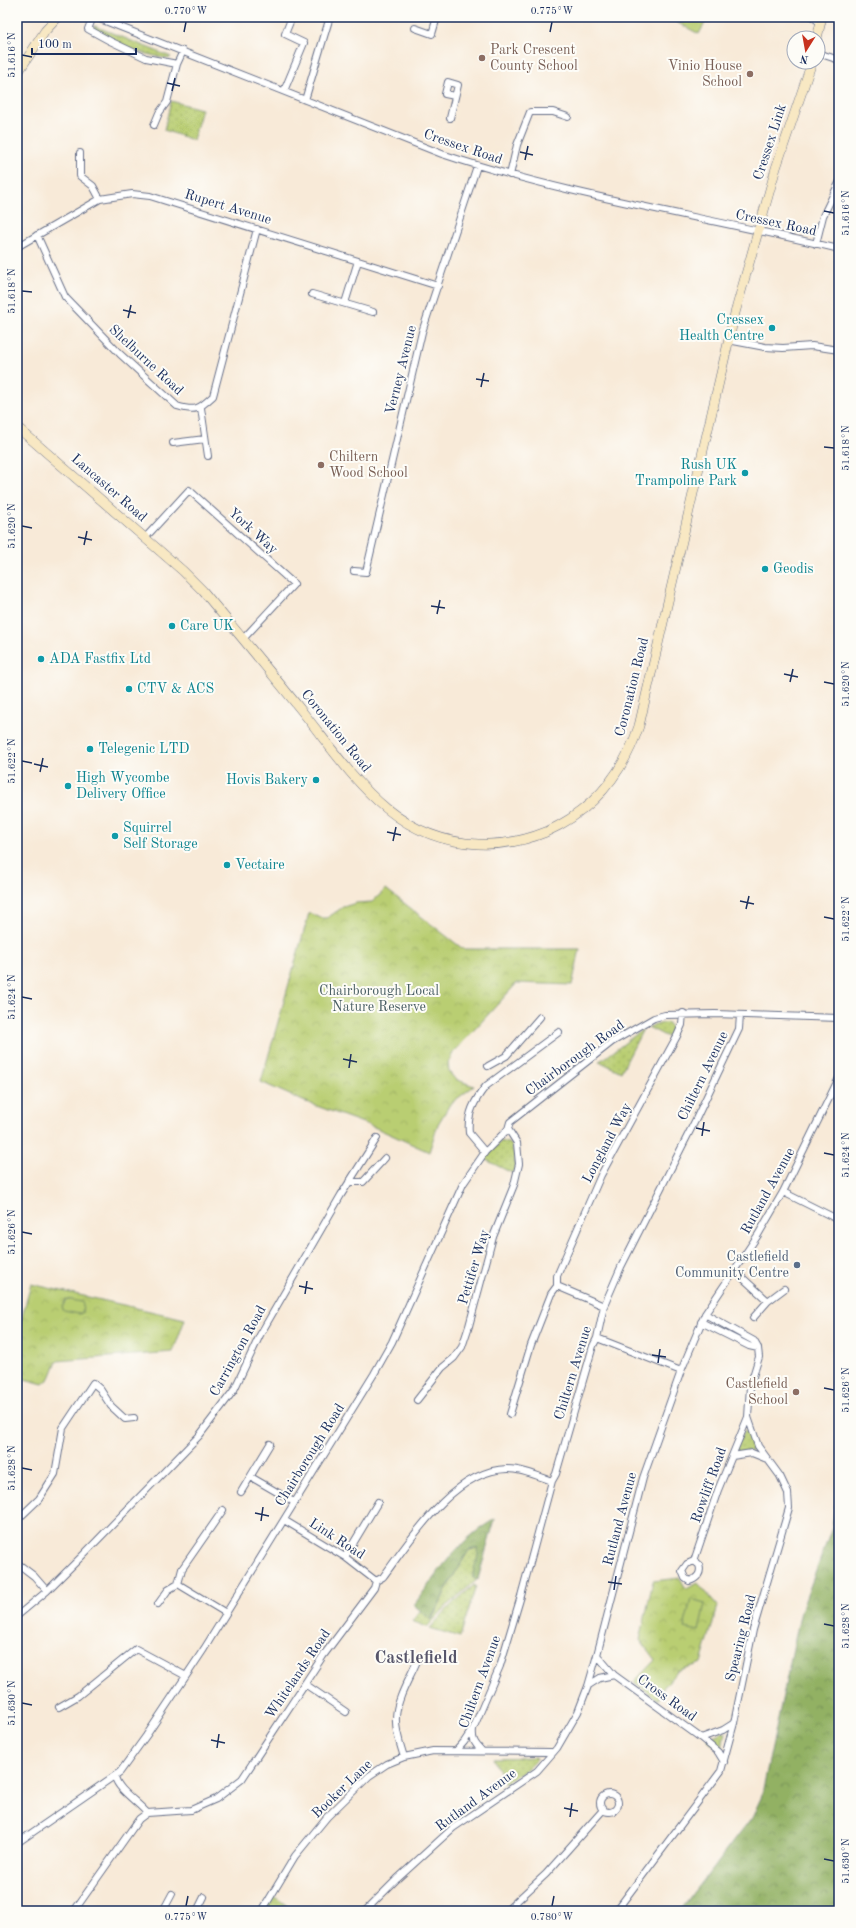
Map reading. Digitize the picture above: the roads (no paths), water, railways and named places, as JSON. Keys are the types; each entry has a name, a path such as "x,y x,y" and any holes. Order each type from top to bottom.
{"street":[{"path":"17,74 44,31 58,17"},
{"path":"94,17 88,29 146,58 177,64"},
{"name":"Cressex Road","path":"94,17 435,151 477,166 510,175 758,232 839,249"},
{"path":"284,91 304,43 285,34 292,17"},
{"path":"415,28 432,34 437,17"},
{"path":"813,17 821,20 819,30"},
{"path":"305,100 329,20"},
{"path":"154,125 159,113 167,102 177,64 183,51"},
{"path":"826,56 839,60"},
{"name":"Cressex Link","path":"758,232 776,168 809,70"},
{"path":"450,118 455,96"},
{"path":"510,175 517,145 530,112 531,104"},
{"path":"530,112 553,112 568,117"},
{"path":"80,153 80,176 93,186 100,199"},
{"name":"Verney Avenue","path":"354,571 366,572 422,332 477,166"},
{"path":"816,244 823,216 839,183"},
{"name":"Rupert Avenue","path":"17,247 37,234 100,199 132,194 150,196 438,286"},
{"path":"208,456 201,408 213,396 257,229"},
{"name":"Coronation Road","path":"183,571 203,591 368,792 390,813 408,825 450,841 493,844 516,841 539,835 560,826 580,813 598,796 613,779 632,746 640,720 728,340 758,232"},
{"name":"Shelburne Road","path":"37,234 65,297 86,320 177,406 189,410 201,408"},
{"path":"345,303 358,261"},
{"path":"312,294 373,312"},
{"path":"728,340 765,347 783,348 812,346 839,350"},
{"name":"Lancaster Road","path":"17,427 183,571"},
{"path":"173,443 206,439"},
{"name":"York Way","path":"145,538 189,490 294,584 243,639"},
{"name":"Chairborough Road","path":"17,1843 80,1798 114,1777 120,1772 146,1736 226,1613 374,1374 392,1342 463,1184 485,1152 508,1129 510,1122 612,1042 654,1018 665,1014 683,1013 839,1018"},
{"name":"Longland Way","path":"510,1414 532,1345 551,1294 557,1286 557,1276 602,1175 677,1036 682,1025 683,1013"},
{"name":"Chiltern Avenue","path":"482,1751 475,1744 472,1737 473,1729 500,1666 521,1596 552,1481 556,1474 593,1346 597,1338 604,1306 621,1267 696,1119 739,1029 740,1015"},
{"path":"488,1066 506,1056 540,1017"},
{"name":"Chairborough Road","path":"485,1152 469,1133 472,1107 486,1086 559,1032"},
{"path":"506,1056 515,1066"},
{"name":"Rutland Avenue","path":"367,1911 397,1879 453,1828 537,1771 548,1759 551,1752 557,1748 578,1712 588,1686 597,1655 643,1478 680,1371 705,1314 758,1235 783,1192 839,1078"},
{"name":"Pettifer Way","path":"417,1400 442,1368 454,1358 462,1346 469,1326 493,1237 514,1185 519,1164 517,1143 508,1129"},
{"name":"Carrington Road","path":"17,1616 47,1591 199,1436 234,1390 260,1335 349,1182 377,1138"},
{"path":"349,1182 363,1182 385,1158"},
{"path":"783,1192 839,1220"},
{"path":"734,1270 768,1301"},
{"path":"557,1286 604,1306"},
{"path":"753,1318 768,1301 784,1289"},
{"path":"705,1314 754,1341 758,1348"},
{"path":"701,1322 749,1346 758,1348"},
{"path":"597,1338 680,1371"},
{"name":"Spearing Road","path":"616,1911 717,1778 724,1762 734,1723 753,1630 789,1508 788,1493 780,1476 758,1446 748,1417 750,1386 759,1357 758,1348"},
{"path":"17,1520 39,1499 55,1474 62,1428 92,1383 100,1389 111,1406 125,1419 134,1418"},
{"name":"Rowliff Road","path":"694,1561 732,1456 748,1417"},
{"path":"241,1492 270,1444"},
{"path":"732,1456 752,1453 768,1459"},
{"name":"Whitelands Road","path":"147,1813 191,1810 216,1799 242,1779 323,1656 374,1588 376,1581 383,1577 428,1516 450,1494 476,1478 492,1471 508,1469 530,1473 552,1481"},
{"path":"251,1477 294,1502"},
{"path":"345,1557 378,1502"},
{"path":"158,1604 168,1590 178,1584 182,1569 223,1510"},
{"name":"Link Road","path":"284,1520 345,1557 376,1581"},
{"path":"17,1563 34,1576 47,1591"},
{"path":"178,1584 226,1613"},
{"path":"59,1707 78,1696 136,1649 186,1676"},
{"name":"Cross Road","path":"597,1655 614,1676 702,1738 718,1752 724,1762"},
{"path":"404,1757 398,1739 396,1717 401,1700 417,1661"},
{"path":"588,1686 600,1678 614,1676"},
{"path":"305,1684 346,1712"},
{"path":"702,1738 723,1730 734,1723"},
{"path":"456,1751 473,1729"},
{"name":"Booker Lane","path":"262,1911 295,1856 327,1817 369,1776 387,1764 404,1757 433,1751 551,1752"},
{"path":"74,1911 139,1819 147,1813 137,1802 116,1784 114,1777"},
{"path":"506,1911 546,1874 603,1810"},
{"path":"163,1911 172,1894"},
{"path":"197,1911 204,1897"}],"place":[{"name":"Park Crescent County School","path":"482,58"},
{"name":"Vinio House School","path":"750,74"},
{"name":"Cressex Health Centre","path":"772,328"},
{"name":"Chiltern Wood School","path":"321,465"},
{"name":"Rush UK Trampoline Park","path":"745,473"},
{"name":"Geodis","path":"765,569"},
{"name":"Care UK","path":"172,626"},
{"name":"ADA Fastfix Ltd","path":"41,659"},
{"name":"CTV & ACS","path":"129,689"},
{"name":"Telegenic LTD","path":"90,749"},
{"name":"Hovis Bakery","path":"316,780"},
{"name":"High Wycombe Delivery Office","path":"68,786"},
{"name":"Squirrel Self Storage","path":"115,836"},
{"name":"Vectaire","path":"227,865"},
{"name":"Castlefield Community Centre","path":"797,1265"},
{"name":"Castlefield School","path":"796,1392"}],"district":[{"name":"Castlefield","path":"416,1658"}],"park label":[{"name":"Chairborough Local Nature Reserve","path":"379,1000"}]}
